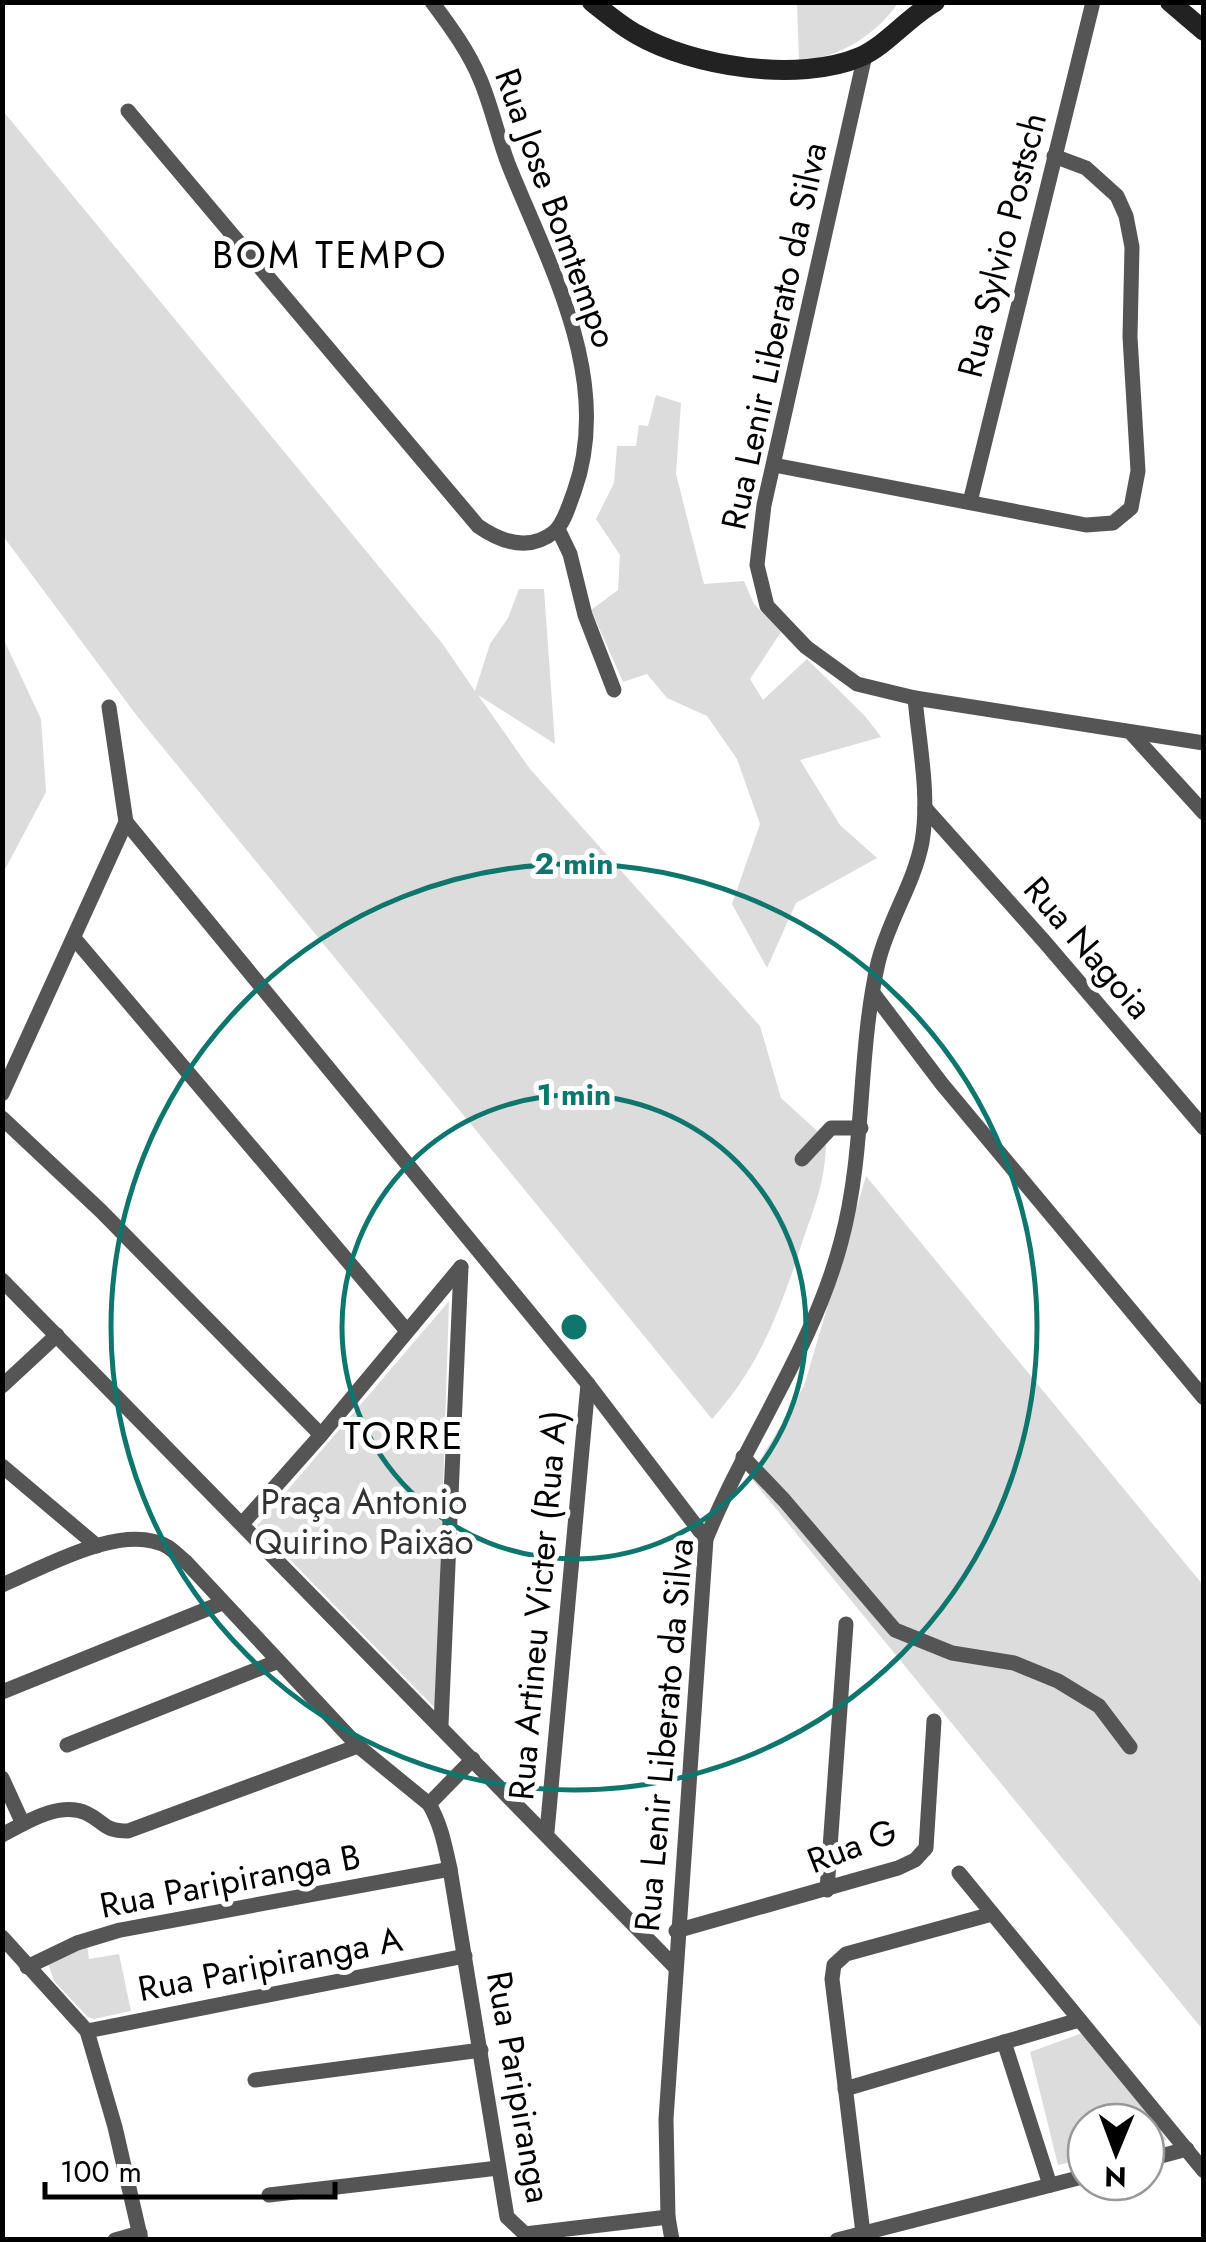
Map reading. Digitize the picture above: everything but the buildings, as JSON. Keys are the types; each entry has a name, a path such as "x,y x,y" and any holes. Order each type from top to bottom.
{"street":[{"name":"Rua Jose Bomtempo","path":"432,2 480,78 578,346 587,408 586,436 576,488 558,529"},
{"path":"592,2 634,34 667,49 704,60 789,69 832,68 865,55 925,5"},
{"name":"Rua Sylvio Postsch","path":"970,502 1094,2"},
{"path":"1170,2 1204,32"},
{"name":"Rua Lenir Liberato da Silva","path":"672,2240 666,2119 706,1539 743,1458 813,1326 840,1246 853,1196 873,992 887,935 922,843 925,808 915,698 857,684 828,666 768,606 757,565 764,504 865,55"},
{"path":"128,111 478,526 494,538 514,544 544,539 558,529 570,554 585,615 614,690"},
{"path":"774,465 1098,526 1123,518 1132,508 1136,494 1130,337 1132,247 1117,196 1086,168 1054,156"},
{"path":"915,698 1204,743"},
{"path":"2,1094 126,822 108,707"},
{"path":"1132,734 1204,813"},
{"name":"Rua Nagoia","path":"925,808 1204,1128"},
{"path":"126,822 588,1384 706,1539"},
{"path":"74,938 407,1331"},
{"path":"873,992 942,1084 1204,1398"},
{"path":"2,1118 101,1212 321,1435"},
{"path":"802,1159 831,1128 861,1128"},
{"path":"242,1524 477,1249"},
{"path":"441,1725 461,1267"},
{"path":"2,1280 547,1832 675,1967"},
{"path":"2,1386 57,1335"},
{"name":"Rua Artineu Victer (Rua A)","path":"547,1832 588,1384"},
{"path":"743,1458 895,1630 952,1653 1014,1664 1058,1681 1099,1706 1130,1746"},
{"path":"2,1466 96,1546"},
{"path":"2,1585 122,1539 166,1546 186,1562 358,1746 429,1804 473,1759"},
{"path":"2,1692 222,1603"},
{"path":"827,1890 846,1624"},
{"path":"67,1745 276,1662"},
{"name":"Rua G","path":"676,1932 827,1890 915,1860 926,1848 934,1722"},
{"path":"2,1835 53,1812 67,1810 88,1814 112,1831 128,1831 358,1746"},
{"path":"2,1778 23,1824"},
{"name":"Rua Paripiranga","path":"429,1804 440,1828 450,1869 507,2217 525,2234 668,2216"},
{"name":"Rua Paripiranga B","path":"26,1966 120,1930 450,1869"},
{"path":"959,1873 1204,2170"},
{"path":"863,2234 832,1979 834,1964 846,1954 992,1914"},
{"path":"2,1937 87,2031 141,2236 114,2240"},
{"name":"Rua Paripiranga A","path":"87,2031 465,1956"},
{"path":"845,2088 1078,2020"},
{"path":"1004,2042 1050,2185"},
{"path":"254,2080 481,2050"},
{"path":"1166,2155 1187,2149"},
{"path":"269,2194 498,2168"},
{"path":"837,2240 1066,2181"}],"green space":[{"path":"797,3 898,3 879,25 855,43 828,55 799,61"},
{"path":"3,111 442,643 475,691 490,644 508,618 519,589 544,589 555,744 478,695 530,769 760,1026 781,1098 826,1139 819,1192 777,1314 743,1379 712,1419 137,716 3,536"},
{"path":"656,395 681,403 676,474 704,584 744,581 754,604 781,632 750,679 763,700 807,659 881,737 800,760 840,825 877,858 796,903 767,968 732,904 760,824 737,759 707,716 667,698 647,674 623,682 591,610 618,590 620,555 596,519 614,483 617,446 636,446 639,425 648,426"},
{"path":"3,638 41,719 46,792 3,873"},
{"path":"866,1176 1203,1585 1203,2030 750,1477 804,1386"},
{"name":"Praça Antonio Quirino Paixão","path":"449,1301 436,1709 257,1526"},
{"path":"87,1944 89,1959 119,1954 131,2011 88,2017 54,1981 48,1963"},
{"path":"1088,2031 1139,2102 1066,2102 1066,2163 1058,2165 1030,2052"}],"district":[{"name":"BOM TEMPO","path":"330,255"},
{"name":"TORRE","path":"404,1436"}]}
